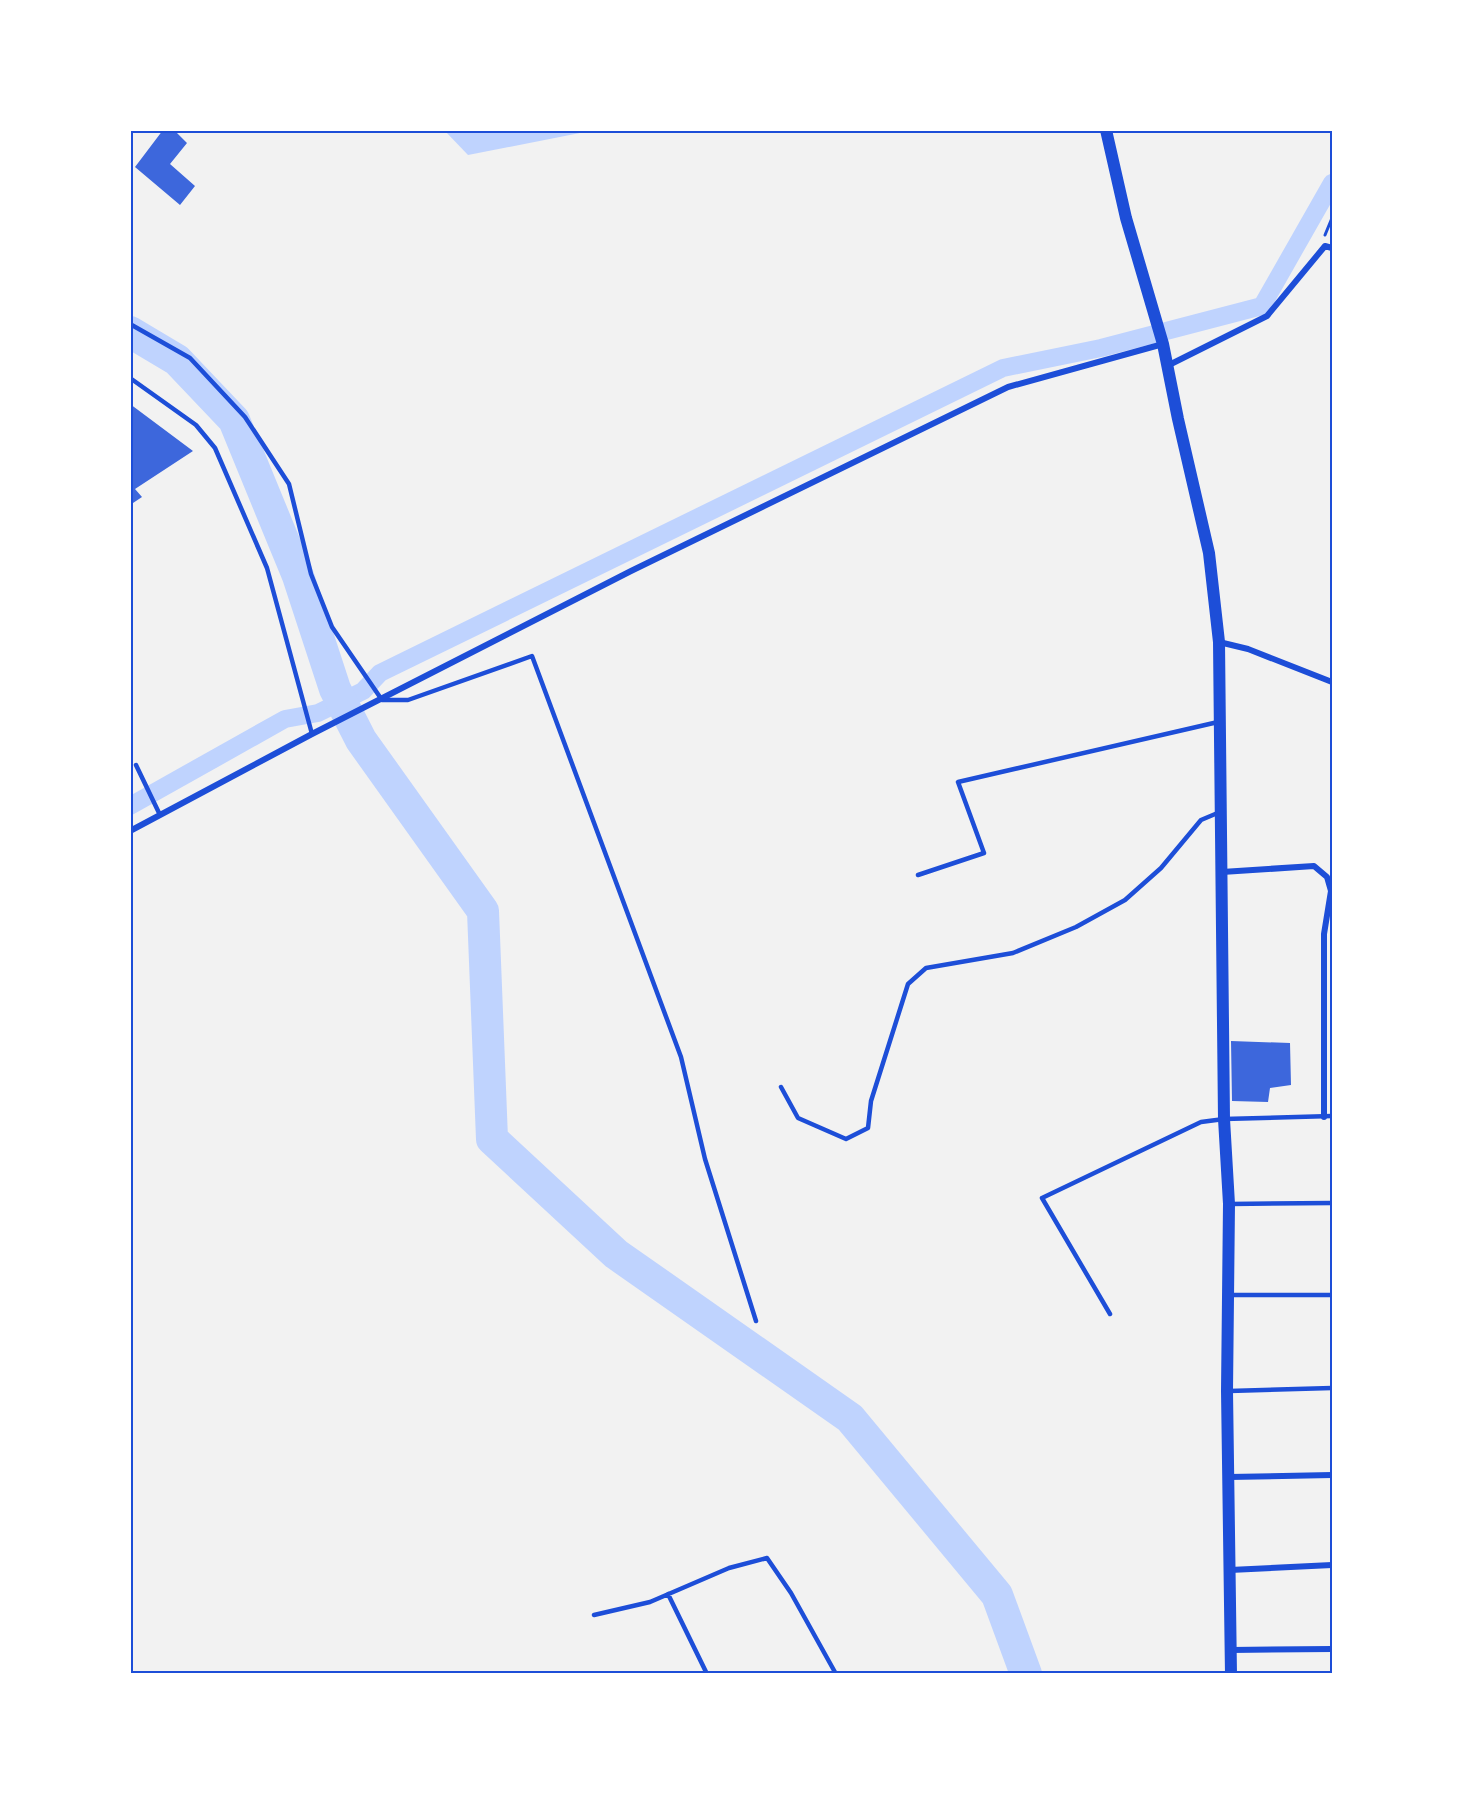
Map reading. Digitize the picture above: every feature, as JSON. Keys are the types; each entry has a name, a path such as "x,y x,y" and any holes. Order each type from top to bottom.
{"main road":[{"path":"1106,130 1126,218 1162,344 1209,553 1219,642 1224,1119 1229,1204 1227,1391 1231,1674"}],"street":[{"path":"1167,366 1267,316 1325,246 1332,248"},
{"path":"130,831 312,734 632,571 1008,387 1162,344"},
{"path":"1219,642 1248,649 1332,682"},
{"path":"1222,872 1314,866 1327,877 1331,891 1324,934 1324,1118"},
{"path":"1229,1477 1332,1475"},
{"path":"1230,1570 1332,1565"},
{"path":"1231,1650 1332,1649"}],"lane":[{"path":"130,324 190,358 245,417 289,484 311,574 332,627 382,700 408,700 532,656 681,1057 705,1159 756,1321"},
{"path":"130,378 196,425 215,448 267,568 312,734"},
{"path":"918,875 984,853 958,782 1221,721"},
{"path":"136,765 160,815"},
{"path":"781,1087 798,1119 846,1140 868,1128 872,1101 908,984 926,968 1013,953 1076,927 1125,900 1161,868 1201,820 1222,811"},
{"path":"1110,1314 1042,1198 1201,1122 1224,1119 1332,1116"},
{"path":"1229,1204 1332,1203"},
{"path":"1227,1295 1332,1295"},
{"path":"1227,1391 1332,1388"},
{"path":"594,1615 650,1602 729,1568 767,1558 791,1593 836,1674"},
{"path":"668,1594 707,1674"}],"path":[{"path":"1325,246 1326,231 1332,218"}],"water":[{"path":"445,131 590,131 468,155"}],"building":[{"path":"163,130 174,130 187,143 170,164 195,186 180,205 135,167"},
{"path":"130,404 193,451 135,489 142,497 130,505"},
{"path":"1231,1041 1290,1043 1291,1085 1270,1088 1268,1102 1232,1101"}],"waterway":[{"path":"130,806 285,719 318,713 363,691 380,673 1003,368 1101,348 1262,306 1332,183"},
{"path":"130,332 177,360 234,420 298,576 335,689 361,740 483,911 492,1139 616,1254 850,1418 997,1595 1026,1674"}]}
